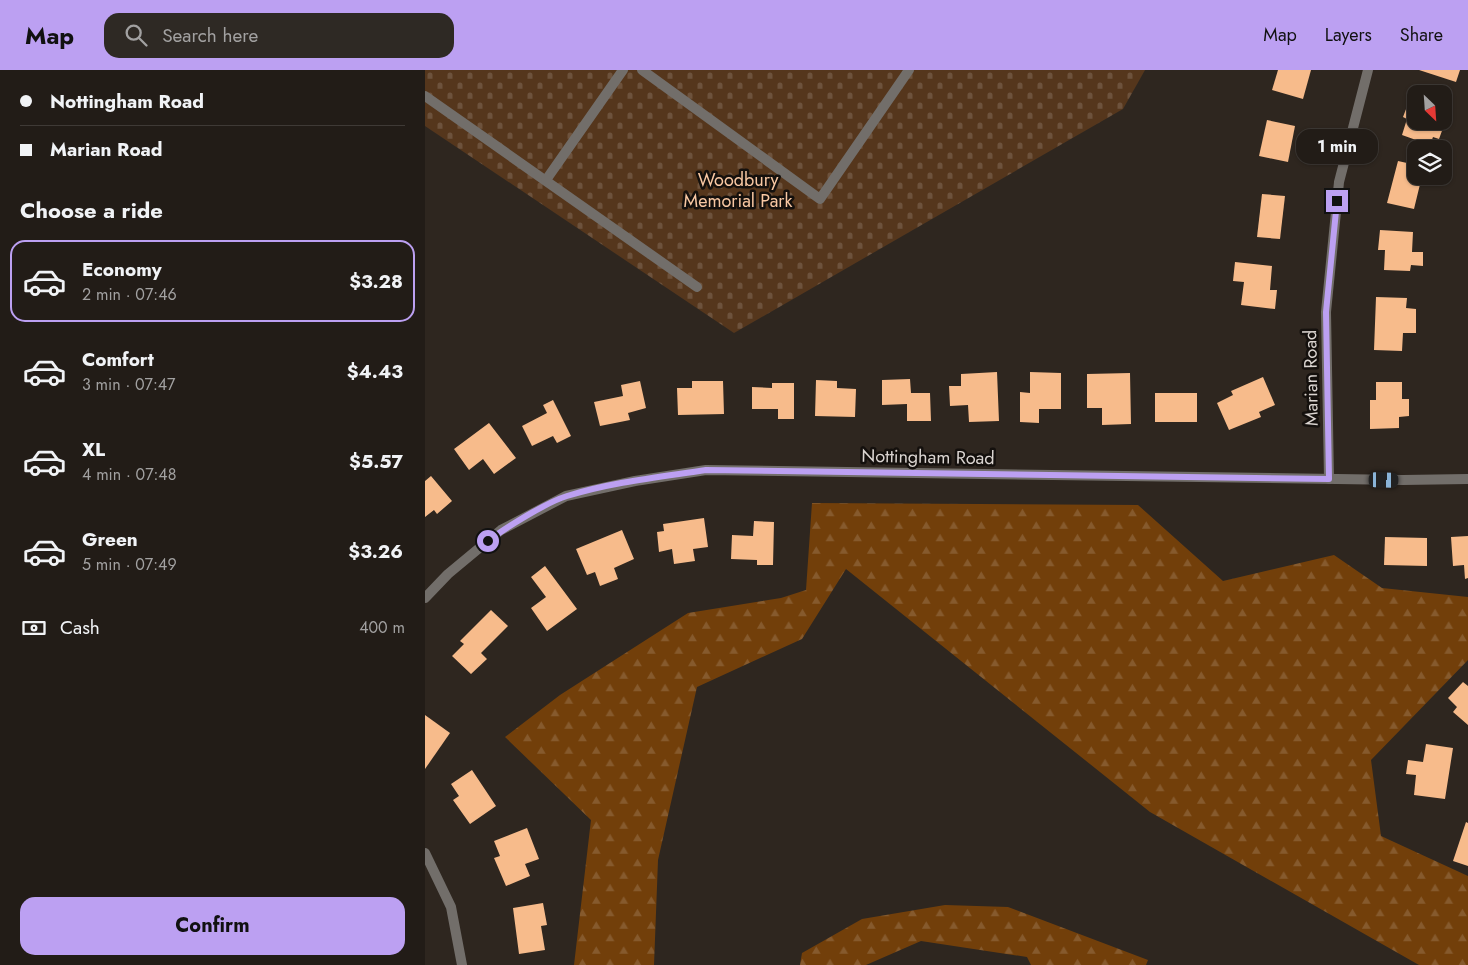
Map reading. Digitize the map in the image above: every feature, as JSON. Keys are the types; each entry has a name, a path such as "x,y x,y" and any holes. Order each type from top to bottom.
{"street":[{"path":"546,180 623,70"},
{"path":"642,70 820,200 909,70"},
{"name":"Marian Road","path":"1329,479 1326,312 1339,182 1368,70"},
{"path":"425,96 697,287"},
{"name":"Nottingham Road","path":"425,598 448,574 501,530 566,496 635,481 706,470 1468,480"},
{"path":"425,854 451,907 462,965"}],"green space":[{"name":"Woodbury Memorial Park","path":"425,70 1145,70 1123,109 734,333 425,126"},
{"path":"812,503 1138,505 1223,581 1334,555 1382,588 1468,597 1468,660 1371,760 1381,836 1468,876 1468,965 1419,965 1150,812 846,569 802,639 697,687 658,860 654,965 574,965 591,820 505,737 560,695 688,613 781,598 806,590"},
{"path":"945,905 1008,907 1148,960 1146,965 1031,965 1027,957 921,941 866,965 800,965 802,953 862,919"}],"building":[{"path":"1278,70 1311,70 1303,99 1272,90"},
{"path":"1419,70 1460,70 1456,82"},
{"path":"1407,106 1407,119 1403,117"},
{"path":"1407,119 1407,130 1442,130 1439,139 1433,137 1432,140 1416,140 1402,135"},
{"path":"1267,120 1295,126 1288,162 1259,156"},
{"path":"1398,161 1407,163 1407,185 1420,185 1414,209 1387,203"},
{"path":"1262,194 1285,196 1280,239 1257,237"},
{"path":"1380,230 1413,232 1412,252 1423,252 1423,266 1411,265 1410,271 1384,270 1385,250 1378,250"},
{"path":"1235,262 1272,266 1270,290 1277,290 1275,309 1241,305 1244,282 1233,281"},
{"path":"1376,297 1407,298 1406,308 1416,309 1416,333 1403,333 1402,351 1374,350"},
{"path":"997,372 999,421 969,422 968,405 950,406 949,386 961,386 961,374"},
{"path":"1030,372 1061,373 1061,409 1039,409 1039,423 1020,422 1020,392 1030,393"},
{"path":"1130,373 1131,424 1102,425 1102,408 1087,408 1087,374"},
{"path":"1263,377 1275,405 1259,412 1261,417 1229,430 1217,403 1233,395 1231,391"},
{"path":"910,379 911,393 930,393 931,421 907,421 907,404 882,405 882,380"},
{"path":"816,380 837,381 837,388 856,389 855,417 815,416"},
{"path":"640,381 646,408 628,413 630,420 600,426 594,402 623,396 621,385"},
{"path":"692,381 723,381 724,414 678,415 677,388 692,388"},
{"path":"1376,382 1402,382 1402,399 1409,399 1409,416 1399,417 1399,428 1370,429 1370,400 1376,400"},
{"path":"772,383 794,383 794,419 778,419 778,409 752,409 752,387 772,388"},
{"path":"1155,393 1197,393 1197,422 1155,422"},
{"path":"553,400 571,436 557,443 553,436 532,446 522,426 547,413 543,405"},
{"path":"489,423 516,458 494,474 483,459 469,470 454,449"},
{"path":"431,476 452,501 437,514 434,510 425,517 425,481"},
{"path":"704,518 708,547 693,549 695,561 674,564 672,549 659,552 657,532 664,531 663,524"},
{"path":"754,521 774,522 773,565 757,565 757,560 731,559 732,535 753,536"},
{"path":"622,530 634,559 614,568 618,579 600,586 595,572 587,575 576,549"},
{"path":"1468,536 1468,578 1465,579 1464,565 1453,566 1451,537"},
{"path":"1385,537 1427,538 1427,566 1384,565"},
{"path":"545,566 577,609 547,631 531,608 546,597 531,577"},
{"path":"491,610 508,626 481,653 487,659 471,674 452,656 464,644 460,641"},
{"path":"1463,682 1468,686 1468,725 1453,712 1457,707 1448,698"},
{"path":"425,715 450,733 425,769"},
{"path":"1426,744 1453,748 1445,799 1414,795 1416,775 1406,774 1408,760 1423,762"},
{"path":"472,770 496,806 470,824 453,800 459,796 451,784"},
{"path":"1466,822 1468,823 1468,866 1453,861"},
{"path":"527,828 539,859 525,864 530,876 506,886 494,858 500,856 494,841"},
{"path":"543,903 547,925 541,926 545,950 519,954 513,908"}],"route":[{"path":"488,541 501,530 566,496 635,481 706,470 1329,479 1326,312 1337,201"}]}
